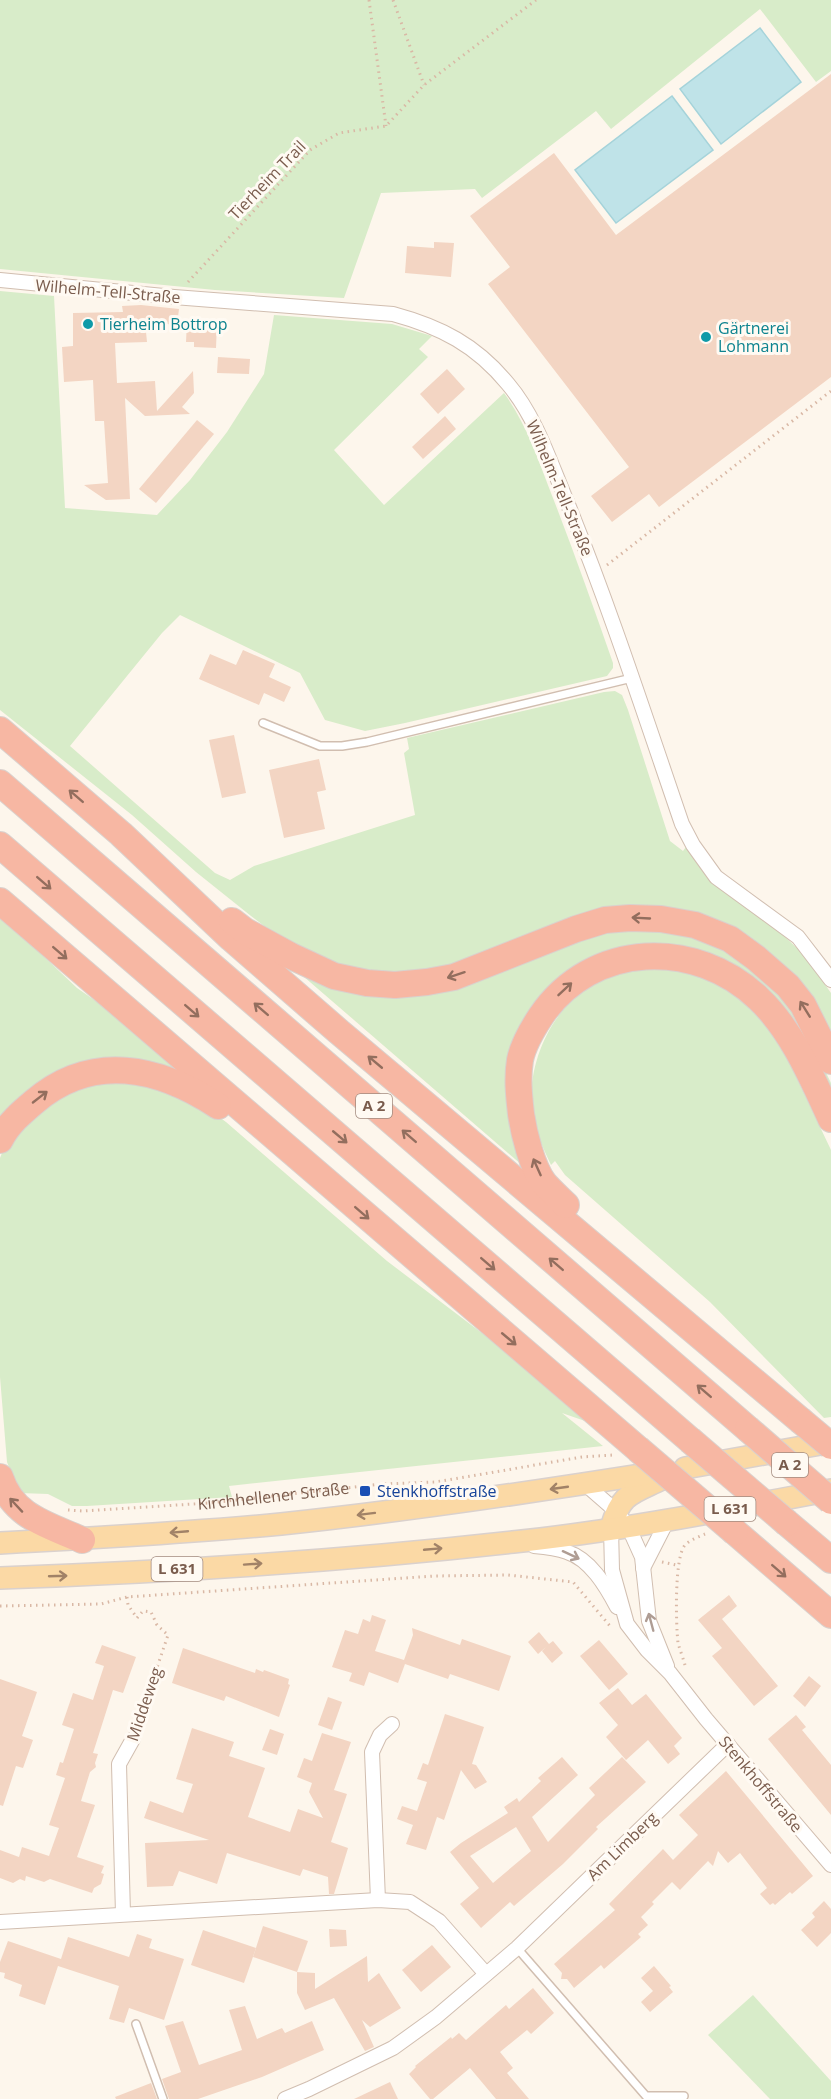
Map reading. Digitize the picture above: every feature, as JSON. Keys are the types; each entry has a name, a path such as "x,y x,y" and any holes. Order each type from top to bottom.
{"highway":[{"path":"0,730 121,834 245,931 291,957 334,976 367,983 394,985 427,982 454,977 576,929 605,920 661,919 695,926 730,939 756,958 788,986 803,1005 831,1061"},
{"name":"A 2","path":"0,783 831,1501"},
{"path":"121,834 231,938 338,1031 831,1444"},
{"name":"A 2","path":"0,845 831,1560"},
{"path":"0,901 318,1175 630,1452 735,1532 831,1616"},
{"path":"661,1302 543,1181 530,1151 522,1121 518,1088 520,1058 532,1029 549,1004 571,983 592,969 618,961 642,956 664,956 683,958 714,968 740,983 753,994 781,1025 831,1119"},
{"path":"0,1140 17,1117 50,1090 79,1075 98,1070 119,1069 142,1072 184,1085 219,1107 288,1165 318,1175"},
{"path":"0,1477 6,1494 21,1511 82,1540"}],"main road":[{"path":"685,1468 831,1444"},
{"name":"Kirchhellener Straße","path":"0,1543 82,1540 280,1524 660,1476 621,1502 618,1522"},
{"name":"L 631","path":"0,1578 118,1573 514,1542 618,1522 667,1521 831,1490"}],"street":[{"name":"Wilhelm-Tell-Straße","path":"0,280 174,297 393,314 426,323 450,334 470,347 509,385 525,407 540,437 596,574 682,824 693,845 716,877 798,937 831,980"},
{"name":"Stenkhoffstraße","path":"585,1484 618,1522 642,1557 649,1621 670,1673"},
{"path":"643,1568 667,1521"},
{"name":"Stenkhoffstraße","path":"618,1522 612,1570 627,1624 831,1865"},
{"path":"514,1542 569,1552 580,1559 598,1576 627,1624"},
{"path":"378,1900 372,1752 380,1736 392,1724"},
{"name":"Middeweg","path":"123,1914 119,1764 134,1739"},
{"name":"Am Limberg","path":"285,2099 393,2048 436,2017 517,1948 728,1744"},
{"path":"0,1922 378,1900 410,1902 439,1921 486,1974"}],"lane":[{"path":"263,723 320,746 342,746 367,742 632,678"},
{"path":"517,1948 646,2097 684,2096"},
{"path":"136,2024 163,2099"}],"path":[{"path":"369,0 386,126"},
{"path":"393,0 424,85"},
{"path":"386,126 424,85 536,0"},
{"name":"Tierheim Trail","path":"174,297 310,150 339,133 386,126"},
{"path":"596,574 831,391"},
{"name":"Kirchhellener Straße","path":"60,1506 83,1511 208,1503 382,1484 436,1482 630,1452"},
{"path":"677,1566 676,1619 679,1645 686,1667"},
{"path":"0,1606 100,1604 127,1597 434,1576 508,1575 573,1582"},
{"name":"Middeweg","path":"127,1597 128,1605 137,1618 143,1611 151,1612 157,1625 168,1635 134,1739"}],"green space":[{"path":"0,0 831,0 831,71 816,82 760,9 611,129 596,111 482,198 475,189 381,193 344,298 215,290 0,269"},
{"path":"0,291 54,296 65,508 157,515 190,480 227,432 264,374 274,315 392,324 432,336 419,349 428,357 334,450 384,505 504,393 519,416 536,454 613,663 613,668 607,676 365,731 325,720 300,673 180,615 162,633 70,746 215,873 230,880 254,866 415,815 404,753 409,749 407,738 615,691 622,695 628,710 670,841 683,851 686,847 718,887 782,934 801,952 831,993 831,1041 812,1005 686,914 415,973 364,971 336,964 284,941 196,872 132,815 0,710"},
{"path":"0,915 77,988 133,1027 182,1072 140,1061 0,1124"},
{"path":"602,930 680,931 728,950 786,1001 820,1060 831,1083 831,1091 801,1040 668,946 535,1013 522,1165 303,976 303,973 352,988"},
{"path":"657,967 699,973 747,1002 772,1033 790,1064 831,1150 831,1417 824,1418 710,1302 565,1175 555,1161 551,1165 539,1136 533,1118 531,1099 533,1080 537,1060 553,1024 579,994 602,980"},
{"path":"138,1080 208,1109 226,1122 387,1261 495,1343 585,1419 585,1421 562,1413 603,1446 229,1486 232,1497 72,1506 48,1494 19,1493 7,1462 0,1377 0,1158 4,1148 26,1118 81,1084"},
{"path":"753,1995 831,2081 831,2099 770,2099 708,2035"}],"water":[{"path":"760,28 801,82 721,144 680,89"},
{"path":"672,96 713,150 616,223 575,170"}],"building":[{"name":"Gärtnerei Lohmann","path":"831,74 831,377 659,507 649,494 612,522 591,496 629,467 488,284 510,267 470,216 554,153 616,235"},
{"path":"434,242 454,243 451,277 405,273 407,246 434,248"},
{"path":"141,305 179,309 177,325 145,322 147,342 115,343 117,383 155,381 157,411 193,371 194,393 182,407 190,414 145,416 125,398 130,499 106,500 84,485 108,483 104,421 95,421 93,380 64,382 62,347 73,346 73,313 123,312 122,306"},
{"path":"187,321 217,323 216,348 194,347 194,342 186,342"},
{"path":"218,357 250,359 249,374 217,373"},
{"path":"447,369 465,389 438,414 420,394"},
{"path":"445,416 456,429 423,459 412,447"},
{"path":"197,420 214,434 156,503 139,489"},
{"path":"243,650 275,664 269,677 291,687 284,702 264,693 259,705 199,679 210,654 236,665"},
{"path":"234,735 246,793 222,798 209,740"},
{"path":"319,759 326,790 317,792 325,829 284,838 269,770"},
{"path":"729,1595 737,1606 722,1619 778,1686 754,1706 712,1656 722,1648 698,1620"},
{"path":"372,1615 386,1620 375,1651 404,1660 413,1635 412,1628 460,1645 462,1639 511,1656 499,1691 450,1674 448,1679 405,1664 398,1683 369,1672 364,1686 349,1681 352,1673 332,1667 345,1630 358,1634 363,1619 370,1622"},
{"path":"539,1632 549,1644 553,1641 563,1653 552,1663 542,1651 546,1647 538,1654 528,1642"},
{"path":"599,1640 628,1674 609,1690 580,1656"},
{"path":"102,1645 136,1657 123,1693 113,1690 93,1753 98,1754 96,1767 90,1772 81,1801 95,1805 77,1857 104,1866 101,1873 104,1874 101,1884 94,1888 92,1893 50,1879 44,1882 26,1876 25,1881 20,1879 13,1883 0,1878 0,1850 19,1857 22,1847 49,1856 59,1828 49,1825 65,1778 56,1775 60,1762 63,1763 74,1729 62,1725 73,1693 93,1700 104,1666 95,1663"},
{"path":"183,1648 255,1673 256,1669 263,1672 264,1670 289,1679 288,1684 290,1685 279,1717 226,1696 224,1701 172,1683"},
{"path":"809,1676 821,1686 805,1707 793,1696"},
{"path":"0,1679 37,1692 22,1736 33,1740 23,1768 16,1766 3,1806 0,1805"},
{"path":"618,1688 632,1705 646,1694 682,1738 674,1746 680,1754 668,1764 648,1740 626,1760 606,1737 618,1725 599,1703"},
{"path":"328,1697 342,1702 332,1730 318,1725"},
{"path":"445,1714 484,1727 472,1764 476,1765 487,1782 475,1789 461,1770 444,1820 437,1817 426,1850 406,1844 413,1825 397,1819 402,1806 417,1811 427,1782 417,1779 423,1763 428,1765"},
{"path":"796,1715 806,1727 802,1730 831,1765 831,1815 768,1739"},
{"path":"192,1728 234,1742 229,1756 265,1768 248,1817 290,1832 298,1809 323,1818 309,1792 312,1783 297,1777 304,1758 312,1761 322,1733 351,1742 334,1790 347,1794 331,1842 348,1848 334,1894 329,1894 328,1877 303,1869 300,1876 227,1853 217,1884 179,1871 173,1886 147,1887 145,1843 209,1840 144,1818 150,1801 183,1813 193,1784 176,1779"},
{"path":"270,1729 284,1734 277,1755 262,1750"},
{"path":"562,1757 578,1775 532,1817 548,1842 595,1795 589,1788 622,1757 646,1782 596,1827 598,1829 563,1864 514,1906 510,1902 481,1928 460,1904 479,1888 450,1852 508,1813 504,1807 517,1798 519,1802 541,1781 538,1778","holes":["516,1827 531,1851 493,1883 470,1856"]},
{"path":"726,1771 813,1876 792,1894 790,1892 775,1905 773,1903 770,1905 760,1894 767,1888 740,1853 728,1863 718,1851 713,1866 708,1861 680,1890 672,1882 652,1902 654,1904 641,1917 648,1925 638,1934 641,1937 604,1969 601,1965 574,1988 567,1979 561,1979 562,1973 554,1964 615,1910 609,1904 663,1849 673,1860 698,1835 679,1815"},
{"path":"824,1901 831,1909 831,1933 817,1947 801,1930 815,1917 812,1913"},
{"path":"263,1926 308,1941 297,1972 253,1957"},
{"path":"329,1929 346,1930 347,1946 330,1947"},
{"path":"203,1930 256,1948 244,1983 191,1965"},
{"path":"137,1934 152,1939 149,1948 184,1959 164,2020 129,2008 124,2023 109,2019 119,1986 58,1966 45,2005 19,1996 22,1985 4,1978 5,1973 0,1972 0,1962 8,1941 61,1959 68,1937 129,1957"},
{"path":"432,1945 451,1967 421,1992 402,1970"},
{"path":"367,1956 368,1982 379,1973 401,2008 370,2027 362,2020 374,2047 365,2051 334,1998 305,2010 297,1993 297,1972 315,1973 315,1989"},
{"path":"654,1966 671,1986 669,1987 673,1992 650,2012 641,2002 653,1991 641,1978"},
{"path":"533,1988 554,2013 531,2034 527,2030 500,2052 513,2068 507,2073 529,2099 496,2099 470,2068 433,2099 430,2099 409,2074 415,2066 451,2037 452,2039 459,2033 466,2040 506,2005 509,2009"},
{"path":"245,2006 257,2039 282,2028 285,2033 312,2021 324,2050 262,2077 198,2099 169,2099 162,2079 181,2072 165,2026 183,2021 199,2065 242,2050 229,2010"},
{"path":"390,2082 398,2099 354,2099"},
{"path":"151,2083 157,2099 116,2099 115,2097"}],"place":[{"name":"Tierheim Bottrop","path":"88,324"},
{"name":"Gärtnerei Lohmann","path":"706,337"},
{"name":"Stenkhoffstraße","path":"365,1491"}]}
